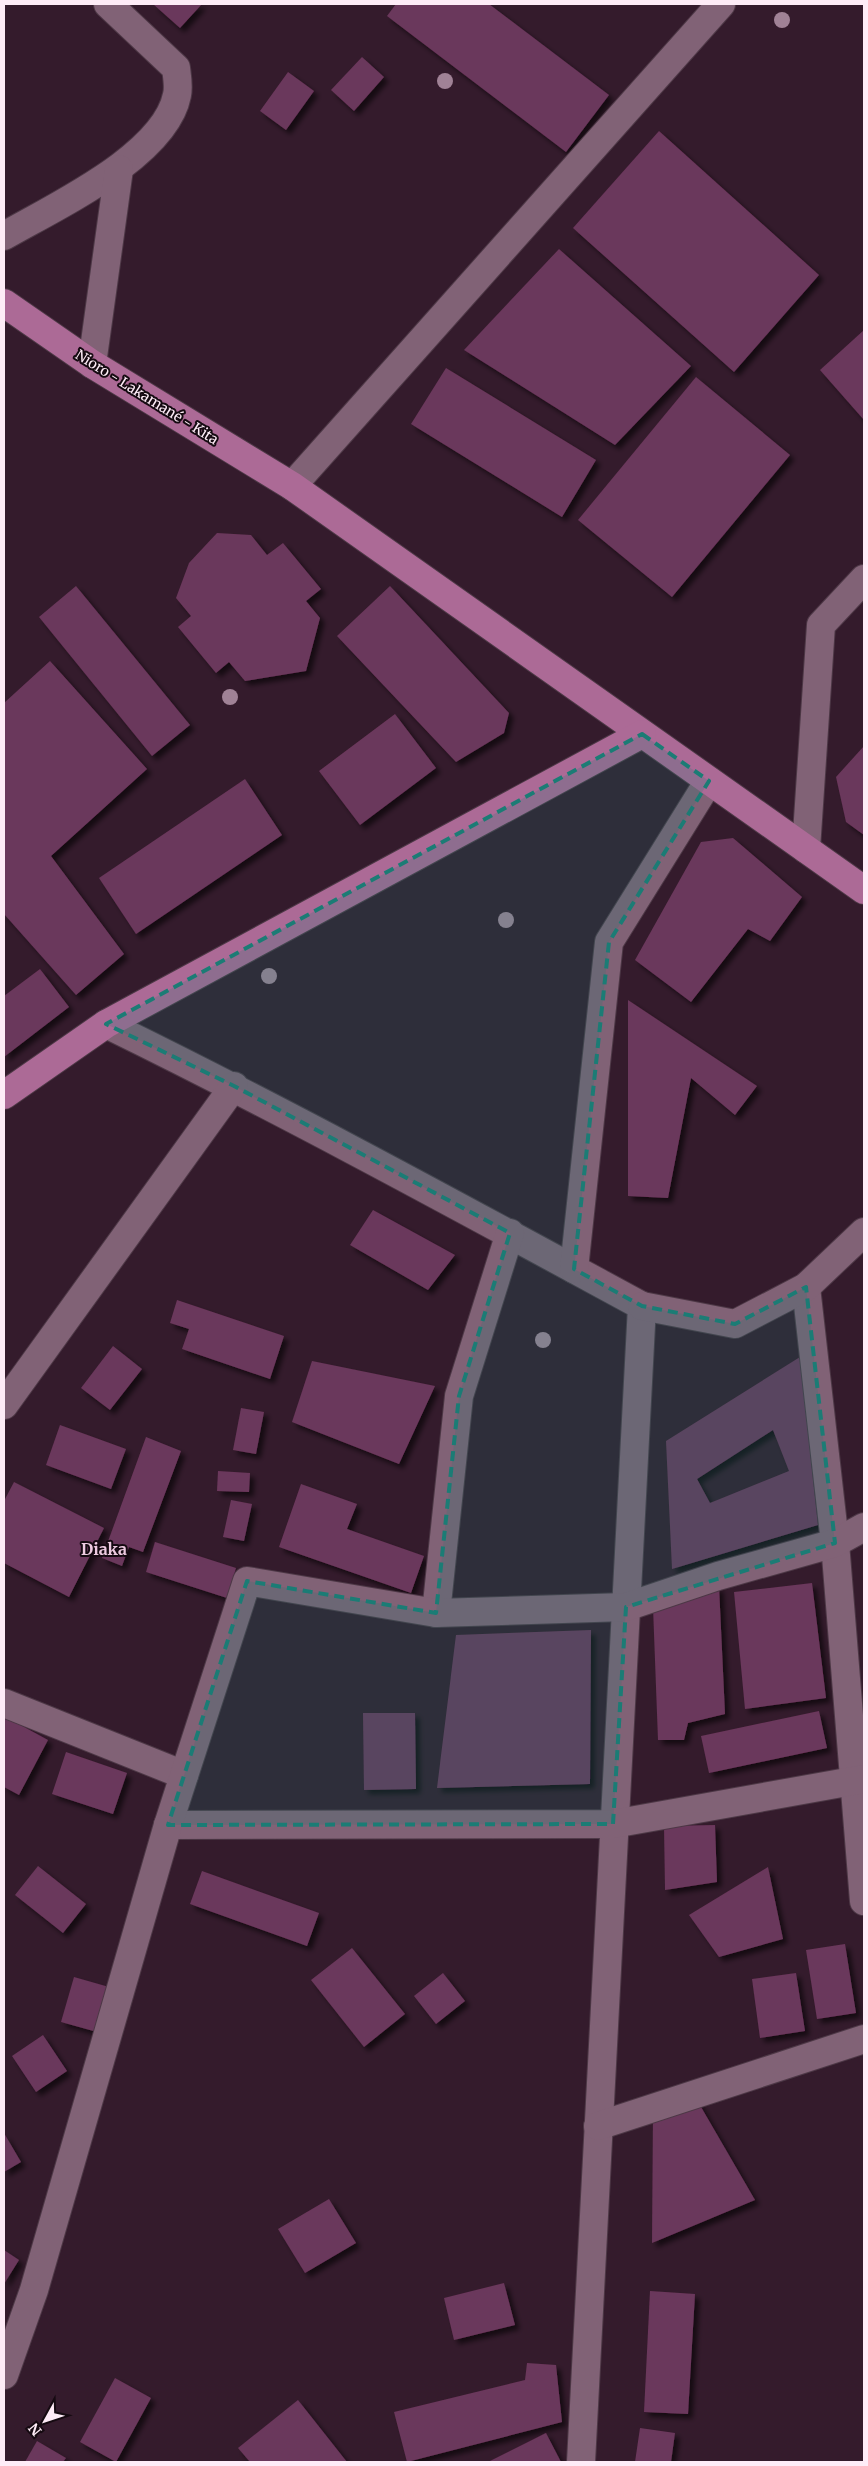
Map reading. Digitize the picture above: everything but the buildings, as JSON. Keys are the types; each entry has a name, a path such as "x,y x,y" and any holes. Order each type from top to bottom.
{"main road":[{"name":"Nioro - Lakamané - Kita","path":"4,303 92,364 292,486 864,890"},
{"path":"4,1095 106,1024 642,734"}],"street":[{"path":"4,236 118,169 162,128 177,95 176,68 108,4"},
{"path":"292,486 721,4"},
{"path":"92,364 118,169"},
{"path":"806,848 821,625 864,579"},
{"path":"574,1269 609,942 709,781"},
{"path":"106,1024 234,1086 510,1232 642,1306 735,1324 806,1287 864,1232"},
{"path":"4,1405 234,1086"},
{"path":"436,1613 459,1396 510,1232"},
{"path":"806,1287 859,1780 864,1901"},
{"path":"581,2462 613,1824 642,1306"},
{"path":"4,2375 34,2290 168,1825 247,1581 436,1613 626,1607 718,1576 834,1544 864,1528"},
{"path":"4,1703 184,1775"},
{"path":"168,1825 613,1824 859,1780"},
{"path":"598,2126 864,2039"}],"highlighted area":[{"path":"642,734 709,781 609,942 574,1269 642,1306 735,1324 806,1287 835,1543 626,1607 613,1824 168,1825 247,1581 436,1613 459,1396 510,1233 234,1086 106,1024"}],"district":[{"name":"Diaka","path":"104,1549"}]}
